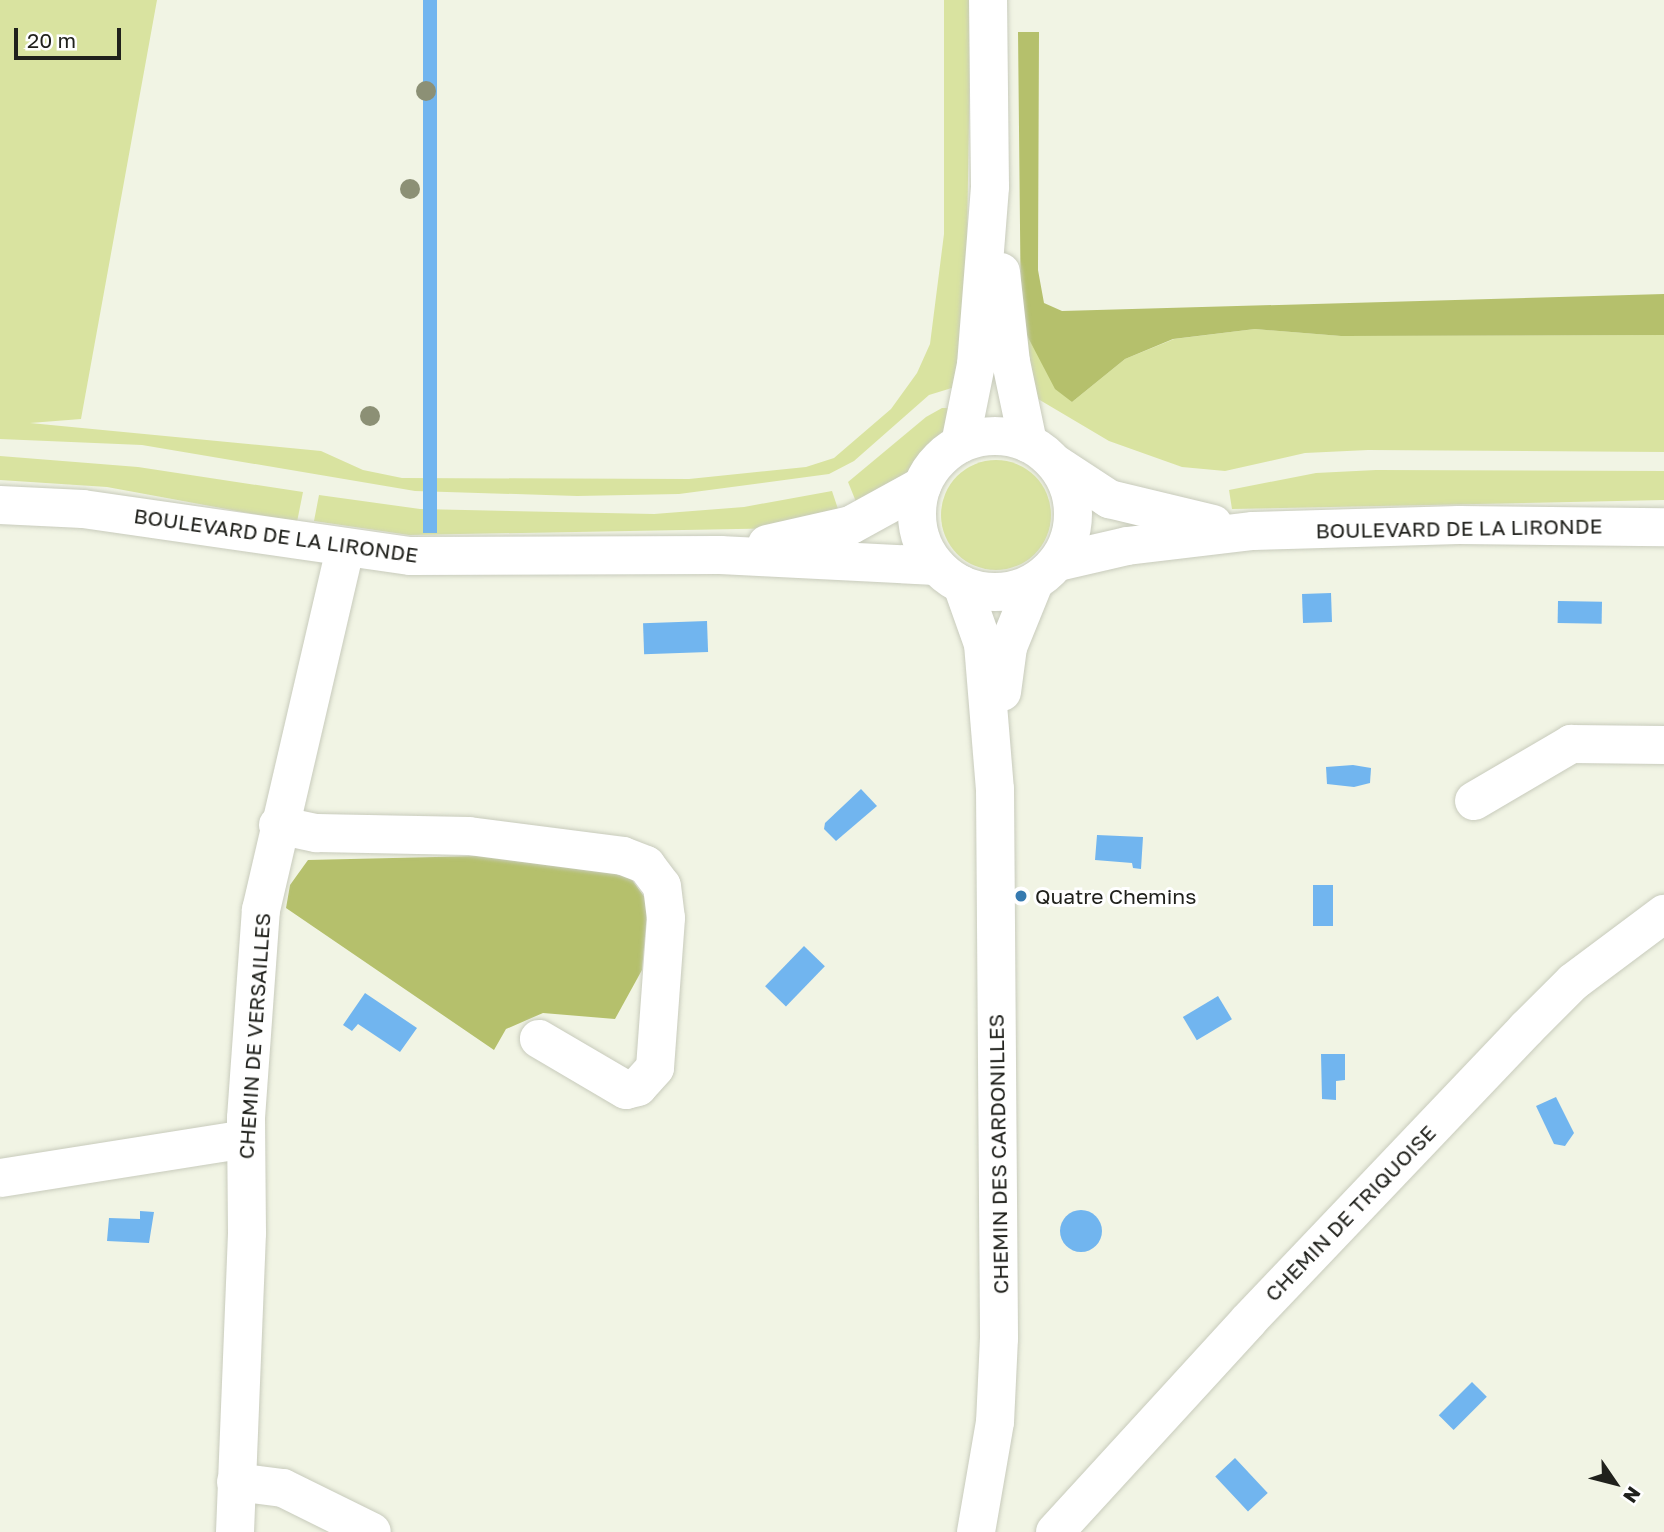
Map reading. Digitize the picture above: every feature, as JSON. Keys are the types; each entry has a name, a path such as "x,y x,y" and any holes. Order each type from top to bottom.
{"street":[{"path":"960,444 976,365 990,187 988,0"},
{"path":"990,187 1011,362 1042,453 1072,495 1074,512 1067,547 1046,572 1006,592 949,576 926,552 917,520 922,486 937,462 960,444 994,436 1042,453"},
{"name":"BOULEVARD DE LA LIRONDE","path":"1042,453 1109,499 1253,531"},
{"name":"BOULEVARD DE LA LIRONDE","path":"720,555 851,525 922,486"},
{"name":"BOULEVARD DE LA LIRONDE","path":"0,505 83,509 410,556 720,555 949,576"},
{"name":"BOULEVARD DE LA LIRONDE","path":"1046,572 1127,546 1253,531 1459,525 1664,527"},
{"name":"CHEMIN DE VERSAILLES","path":"235,1532 247,1233 245,1139 261,910 278,825 345,548"},
{"name":"CHEMIN DES CARDONILLES","path":"993,774 1008,647 1046,572"},
{"name":"CHEMIN DES CARDONILLES","path":"949,576 983,644 993,774 1000,1300 995,1422 976,1532"},
{"path":"1474,801 1571,744 1664,745"},
{"path":"278,825 317,833 469,836 623,856 646,865 662,886 666,918 655,1068 638,1087 626,1090 539,1039"},
{"name":"CHEMIN DE TRIQUOISE","path":"1055,1532 1249,1320 1535,1020 1573,982 1664,914"},
{"path":"0,1178 245,1139"},
{"path":"236,1482 283,1488 372,1532"}],"green space":[{"path":"0,0 157,0 81,419 30,423 321,451 363,470 402,478 689,479 806,467 834,458 891,409 917,373 930,344 944,234 944,0 971,0 966,300 955,387 929,395 854,461 829,474 679,494 577,496 415,491 142,445 0,439"},
{"path":"1018,32 1039,32 1038,270 1044,303 1062,311 1664,294 1664,335 1341,336 1255,329 1173,339 1125,359 1072,402 1055,389 1021,324"},
{"path":"1021,324 1072,402 1125,359 1174,339 1255,329 1341,336 1664,335 1664,452 1368,450 1305,453 1225,471 1182,467 1109,441 1033,396"},
{"path":"942,408 959,408 948,430 915,469 859,509 848,482 926,417"},
{"path":"0,456 138,467 303,492 297,522 107,487 0,480"},
{"path":"996,460 1017,464 1035,476 1047,494 1051,515 1047,536 1035,554 1017,566 996,570 975,566 957,554 945,536 941,515 945,494 957,476 975,464"},
{"path":"1376,470 1664,471 1664,500 1232,509 1229,490 1316,473"},
{"path":"832,491 840,515 786,528 409,535 314,521 319,495 420,509 654,514 744,507"},
{"path":"518,855 627,873 648,902 642,970 615,1019 543,1013 506,1029 494,1050 286,908 290,885 308,860"}],"water":[{"path":"423,0 437,0 437,533 423,533"},
{"path":"1331,593 1332,622 1303,623 1302,594"},
{"path":"1558,601 1602,602 1602,624 1558,623"},
{"path":"707,621 708,652 644,654 643,623"},
{"path":"1353,765 1371,768 1370,783 1354,787 1327,784 1326,767"},
{"path":"861,789 877,806 836,841 824,829 825,823"},
{"path":"1097,835 1143,837 1141,869 1133,868 1132,863 1095,860"},
{"path":"1313,885 1333,885 1333,926 1313,926"},
{"path":"804,946 825,966 786,1006 765,986"},
{"path":"365,993 417,1028 400,1052 358,1024 352,1031 343,1025"},
{"path":"1218,996 1232,1019 1197,1040 1183,1017"},
{"path":"1321,1054 1345,1054 1345,1080 1336,1081 1336,1100 1322,1099"},
{"path":"1556,1097 1574,1133 1565,1146 1554,1144 1536,1106"},
{"path":"1081,1210 1096,1216 1102,1231 1096,1246 1081,1252 1066,1246 1060,1231 1066,1216"},
{"path":"140,1211 154,1212 149,1243 107,1241 109,1218 140,1219"},
{"path":"1472,1382 1487,1397 1454,1430 1439,1415"},
{"path":"1235,1458 1268,1493 1248,1512 1215,1476"}],"place":[{"name":"Quatre Chemins","path":"1021,896"}]}
